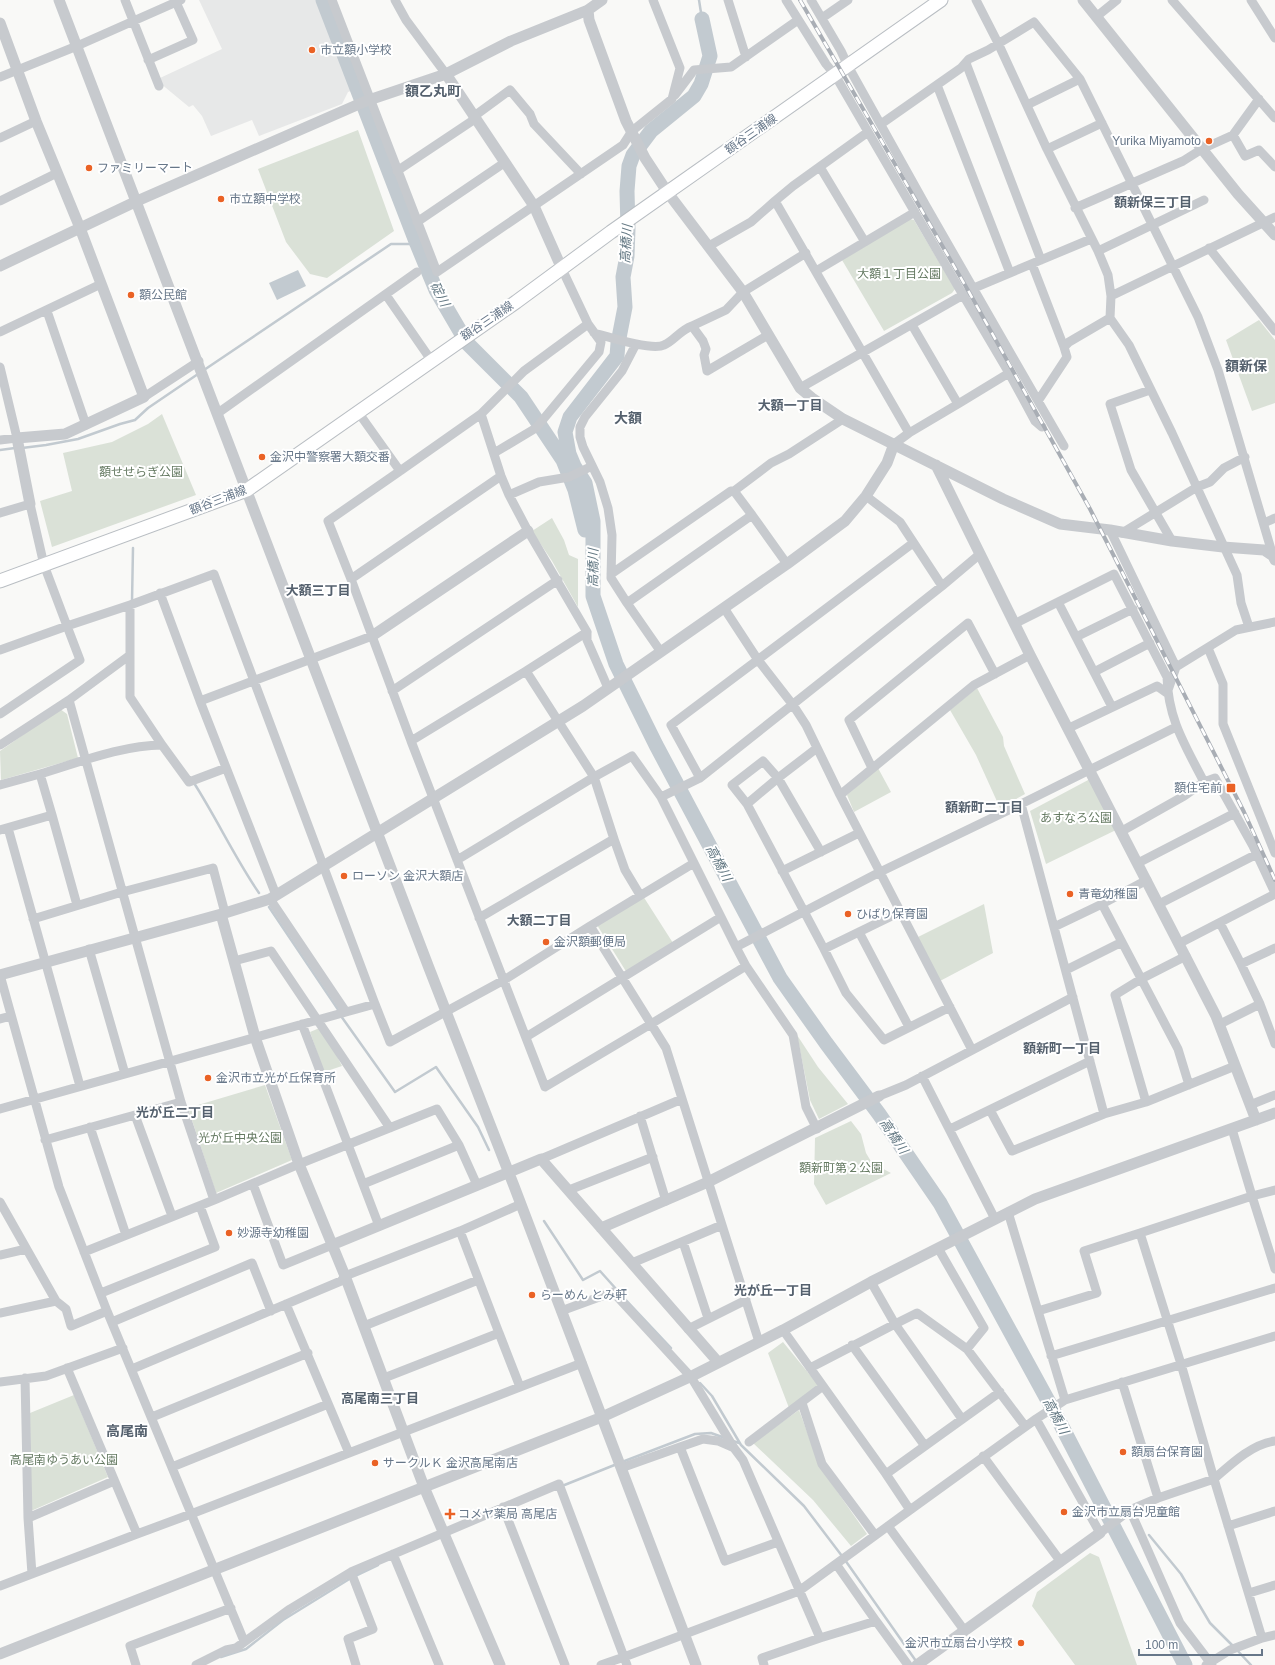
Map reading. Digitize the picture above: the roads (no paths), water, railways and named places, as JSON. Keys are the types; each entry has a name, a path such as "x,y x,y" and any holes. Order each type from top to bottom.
{"main road":[{"name":"額谷三浦線","path":"0,581 247,490 941,0"}],"street":[{"path":"59,0 509,1172 696,1665"},
{"path":"125,0 132,21 159,86"},
{"path":"332,0 365,102 397,170 437,272 623,145 672,99 694,70 731,67 798,20"},
{"path":"395,0 406,20 446,74 534,206 588,324 601,342 599,352 544,418 531,431 494,453"},
{"path":"0,266 137,201 365,102 446,74 511,41 588,10 601,0"},
{"path":"653,0 680,68 672,99"},
{"path":"728,0 746,57"},
{"path":"786,0 826,64 835,75 1009,373 1035,421 1042,428"},
{"path":"811,0 1064,446"},
{"path":"822,18 848,0"},
{"path":"976,0 998,43 1075,208 1098,251 1108,275 1111,296 1110,318 1129,346 1197,487 1237,575 1241,603 1249,628"},
{"path":"1083,0 1238,194 1275,234"},
{"path":"1096,17 1117,0"},
{"path":"1172,0 1275,118"},
{"path":"1251,0 1275,38"},
{"path":"0,77 77,46 178,1 193,40 148,60"},
{"path":"588,10 589,20 626,121 645,158 668,193 743,292 800,388 812,398 843,419 1003,499 1060,524 1110,530 1172,541 1264,550 1274,558"},
{"path":"881,124 966,64 969,59 988,50 1034,22 1080,79 1198,317 1218,370 1274,558"},
{"path":"0,23 36,121 80,228 144,397"},
{"path":"966,64 1041,260"},
{"path":"1027,106 1080,79"},
{"path":"937,85 1010,273"},
{"path":"397,170 474,118 510,90 530,114 534,124 581,174"},
{"path":"1075,208 1183,161 1202,149 1233,135 1259,100"},
{"path":"0,138 36,121"},
{"path":"1047,149 1102,123"},
{"path":"708,246 751,222 775,201 868,132"},
{"path":"1233,135 1244,156 1259,150 1275,168"},
{"path":"417,222 504,163"},
{"path":"820,167 864,242"},
{"path":"0,201 57,173"},
{"path":"1098,251 1153,226 1204,200"},
{"path":"775,201 909,433"},
{"path":"816,271 914,212"},
{"path":"1111,296 1275,217"},
{"path":"800,388 974,288 1091,239"},
{"path":"1210,248 1275,331"},
{"path":"594,334 652,347 664,345 683,329 726,310 743,292 806,253"},
{"path":"1032,264 1068,357 1038,401"},
{"path":"218,413 417,272"},
{"path":"0,332 48,311 101,284"},
{"path":"386,295 431,360"},
{"path":"48,311 86,425"},
{"path":"1064,347 1069,342 1110,318"},
{"path":"588,324 515,378 481,414 328,521 433,799 545,1087 746,966"},
{"path":"912,325 958,404"},
{"path":"692,326 703,341 706,350 704,355 707,371 768,335"},
{"path":"633,343 622,371 585,417 580,427 580,437 583,447 600,482 608,508 612,535 611,578 626,603 661,652"},
{"path":"0,440 17,440 65,434 144,397 199,364"},
{"path":"0,367 44,565 80,660 0,714"},
{"path":"244,1641 132,1368 107,1311 59,1187 0,975 45,961 223,913 273,897 558,722 787,564 845,521 866,496 887,462 894,444 909,433 1009,373"},
{"path":"1150,390 1110,404 1132,470 1172,541"},
{"path":"358,412 400,471"},
{"path":"481,414 501,476 509,495 528,531 587,632 587,640 609,687"},
{"path":"611,574 731,491 734,491 771,463 789,454 843,419"},
{"path":"1122,532 1197,487 1210,482 1224,468 1245,457"},
{"path":"936,465 1016,623 1030,655 1180,943 1220,1024 1256,1120"},
{"path":"509,495 539,482 569,477 588,468"},
{"path":"351,579 501,476"},
{"path":"734,491 787,564"},
{"path":"866,496 900,522 942,586"},
{"path":"0,514 30,504"},
{"path":"626,603 752,515"},
{"path":"1264,523 1275,518"},
{"path":"1110,530 1176,667"},
{"path":"200,701 372,636 528,531"},
{"path":"697,779 671,725 913,543"},
{"path":"663,797 697,779 793,705 980,554"},
{"path":"0,650 214,574 390,1042 504,980 694,863"},
{"path":"1016,623 1114,574 1167,676 1167,693 1176,727 1204,782"},
{"path":"392,691 558,580"},
{"path":"160,593 273,897 342,1013"},
{"path":"1058,602 1112,707"},
{"path":"132,604 130,697 189,782 226,768"},
{"path":"724,608 758,660 793,705 806,725 859,833 972,1050"},
{"path":"1076,637 1133,609"},
{"path":"1167,693 1176,667 1236,630 1275,622"},
{"path":"872,768 849,720 968,623 995,674"},
{"path":"411,741 587,632"},
{"path":"1094,672 1150,643"},
{"path":"1208,648 1223,684 1223,724 1275,853"},
{"path":"0,745 69,700 130,655"},
{"path":"840,795 974,685 1030,655"},
{"path":"526,671 594,777 625,870 640,895"},
{"path":"1069,728 1157,686 1167,693"},
{"path":"69,700 181,1102 214,1200"},
{"path":"738,946 880,872 1176,727"},
{"path":"0,785 142,745 162,744"},
{"path":"747,804 817,748"},
{"path":"457,860 594,777 632,756 663,797 721,917 738,946 746,966 793,1035 806,1107 817,1128"},
{"path":"821,852 778,778 763,761 732,785 747,804 846,993 884,1040 950,1007"},
{"path":"40,774 77,905"},
{"path":"1122,831 1184,796 1204,782 1215,778 1235,813 1275,894 1180,943"},
{"path":"1021,804 1104,1114"},
{"path":"1138,863 1235,813"},
{"path":"52,815 4,829 33,919 80,1086"},
{"path":"782,871 859,833"},
{"path":"479,918 614,839"},
{"path":"1159,904 1256,854"},
{"path":"33,919 122,892 213,868 234,961 255,1037 300,1164 345,1276 424,1487 500,1665"},
{"path":"1054,927 1147,880"},
{"path":"1100,905 1102,904 1178,1049 1189,1085"},
{"path":"824,949 900,912"},
{"path":"526,1037 721,917"},
{"path":"1220,923 1260,1004 1275,1044"},
{"path":"590,926 666,1048 759,1342"},
{"path":"859,932 909,1027"},
{"path":"1066,970 1122,942"},
{"path":"1241,964 1275,948"},
{"path":"89,949 125,1074"},
{"path":"234,961 271,951 390,1128"},
{"path":"1146,1102 1115,995 1141,979 1186,956"},
{"path":"601,1228 708,1182 922,1076 1073,997"},
{"path":"0,1109 375,1004"},
{"path":"1220,1024 1260,1004"},
{"path":"0,1019 11,1016"},
{"path":"302,1024 379,1226"},
{"path":"950,1129 1090,1061"},
{"path":"990,1110 1012,1151 1104,1114 1146,1102 1235,1066"},
{"path":"922,1076 995,1219"},
{"path":"1250,1105 1275,1096"},
{"path":"253,1184 283,1265 542,1159 682,1099"},
{"path":"45,1140 181,1102"},
{"path":"84,1252 437,1109 459,1145 477,1186"},
{"path":"0,1654 602,1417 692,1376 783,1330 871,1282 1036,1199 1275,1113"},
{"path":"135,1115 172,1216"},
{"path":"640,1116 666,1201"},
{"path":"90,1127 126,1235"},
{"path":"1232,1129 1275,1269"},
{"path":"363,1184 459,1145"},
{"path":"569,1190 653,1157"},
{"path":"542,1159 718,1362"},
{"path":"1038,1311 1097,1293 1084,1251 1252,1196 1275,1190"},
{"path":"0,1202 56,1301 66,1309 71,1326 107,1311"},
{"path":"132,1368 341,1281 345,1276 460,1231 521,1204"},
{"path":"101,1293 215,1247 200,1206"},
{"path":"1008,1212 1065,1400"},
{"path":"632,1263 722,1225"},
{"path":"460,1231 520,1387"},
{"path":"1140,1233 1181,1364 1262,1638"},
{"path":"684,1242 708,1318"},
{"path":"940,1247 984,1328 967,1349"},
{"path":"0,1255 26,1249"},
{"path":"112,1322 252,1263 271,1311"},
{"path":"364,1326 478,1280"},
{"path":"871,1282 894,1324 962,1419"},
{"path":"1051,1356 1275,1288"},
{"path":"562,1311 613,1292 692,1376 752,1477 778,1542 820,1638"},
{"path":"688,1328 746,1300"},
{"path":"0,1313 56,1301"},
{"path":"286,1304 349,1453"},
{"path":"810,1368 852,1345 917,1313 967,1349 1025,1426"},
{"path":"783,1330 910,1510"},
{"path":"384,1378 499,1333"},
{"path":"601,1665 626,1661 684,1634 799,1591 983,1456 1065,1400 1275,1336"},
{"path":"852,1345 925,1446"},
{"path":"0,1382 46,1376 123,1348"},
{"path":"152,1417 308,1353"},
{"path":"0,1586 582,1363"},
{"path":"67,1368 137,1534"},
{"path":"25,1378 28,1518 32,1574"},
{"path":"1122,1382 1158,1498"},
{"path":"749,1442 823,1386"},
{"path":"886,1474 1000,1392"},
{"path":"802,1403 822,1464 875,1535"},
{"path":"172,1467 328,1404"},
{"path":"1036,1419 1100,1533"},
{"path":"621,1468 703,1439 718,1441 734,1448"},
{"path":"923,1663 964,1630 1061,1562 1127,1513 1158,1498 1214,1479 1236,1459 1255,1448 1275,1441"},
{"path":"680,1447 725,1561 778,1542"},
{"path":"983,1456 1061,1562"},
{"path":"28,1518 114,1481"},
{"path":"196,1665 226,1650 236,1648 290,1609 351,1572 558,1484 626,1661"},
{"path":"503,1507 565,1665"},
{"path":"1228,1526 1275,1511"},
{"path":"1127,1513 1180,1623 1209,1664 1230,1650 1262,1638 1275,1635"},
{"path":"888,1526 964,1630"},
{"path":"393,1554 439,1665"},
{"path":"841,1561 876,1621 908,1665"},
{"path":"351,1572 373,1629 348,1639 356,1665"},
{"path":"1249,1593 1275,1585"},
{"path":"136,1665 130,1646 231,1608"},
{"path":"764,1665 762,1658 876,1621"}],"waterway":[{"name":"碇川","path":"323,0 436,290 467,343 521,397 563,460 575,490 585,530"},
{"path":"699,0 702,19"},
{"name":"高橋川","path":"702,19 710,56 701,84 694,96 651,131 633,155 629,166 627,191 627,256 623,277 625,307 617,356 570,417 565,432 569,454 574,466 585,483 593,521 593,596 616,664 656,745 780,978 879,1114 940,1203 1058,1419 1185,1665"},
{"path":"204,370 391,244 417,244"},
{"path":"22,448 78,439 135,420 148,408 198,374"},
{"path":"0,450 15,448"},
{"path":"132,602 133,548"},
{"path":"194,783 259,893"},
{"path":"269,907 339,1011"},
{"path":"341,1016 395,1092 436,1067 478,1127 489,1150"},
{"path":"544,1221 583,1280 600,1271 617,1290"},
{"path":"624,1298 671,1348"},
{"path":"700,1383 712,1396 741,1445 804,1506 842,1556"},
{"path":"622,1462 695,1434 711,1433 725,1438"},
{"path":"733,1441 739,1443"},
{"path":"562,1486 617,1464"},
{"path":"1149,1535 1181,1574 1210,1623 1233,1646"},
{"path":"845,1560 916,1661"},
{"path":"355,1576 378,1565"},
{"path":"221,1657 246,1649 283,1620 351,1578"},
{"path":"1236,1649 1251,1665"}],"railway":[{"path":"800,0 969,292 1090,509 1244,812 1275,880"}],"place":[{"name":"市立額小学校","path":"312,50"},
{"name":"Yurika Miyamoto","path":"1209,141"},
{"name":"ファミリーマート","path":"89,168"},
{"name":"市立額中学校","path":"221,199"},
{"name":"額公民館","path":"131,295"},
{"name":"金沢中警察署大額交番","path":"262,457"},
{"name":"額住宅前","path":"1231,788"},
{"name":"ローソン 金沢大額店","path":"344,876"},
{"name":"青竜幼稚園","path":"1070,894"},
{"name":"ひばり保育園","path":"848,914"},
{"name":"金沢額郵便局","path":"546,942"},
{"name":"金沢市立光が丘保育所","path":"208,1078"},
{"name":"妙源寺幼稚園","path":"229,1233"},
{"name":"らーめん とみ軒","path":"532,1295"},
{"name":"額扇台保育園","path":"1123,1452"},
{"name":"サークルＫ 金沢高尾南店","path":"375,1463"},
{"name":"金沢市立扇台児童館","path":"1064,1512"},
{"name":"コメヤ薬局 高尾店","path":"450,1514"},
{"name":"金沢市立扇台小学校","path":"1021,1643"}],"district":[{"name":"額乙丸町","path":"433,91"},
{"name":"額新保三丁目","path":"1153,202"},
{"name":"額新保","path":"1246,366"},
{"name":"大額一丁目","path":"790,405"},
{"name":"大額","path":"628,418"},
{"name":"大額三丁目","path":"318,590"},
{"name":"額新町二丁目","path":"984,807"},
{"name":"大額二丁目","path":"539,920"},
{"name":"額新町一丁目","path":"1062,1048"},
{"name":"光が丘二丁目","path":"175,1112"},
{"name":"光が丘一丁目","path":"773,1290"},
{"name":"高尾南三丁目","path":"380,1398"},
{"name":"高尾南","path":"127,1431"}],"park label":[{"name":"大額１丁目公園","path":"899,274"},
{"name":"額せせらぎ公園","path":"141,472"},
{"name":"あすなろ公園","path":"1076,818"},
{"name":"光が丘中央公園","path":"240,1138"},
{"name":"額新町第２公園","path":"841,1168"},
{"name":"高尾南ゆうあい公園","path":"64,1460"}]}
